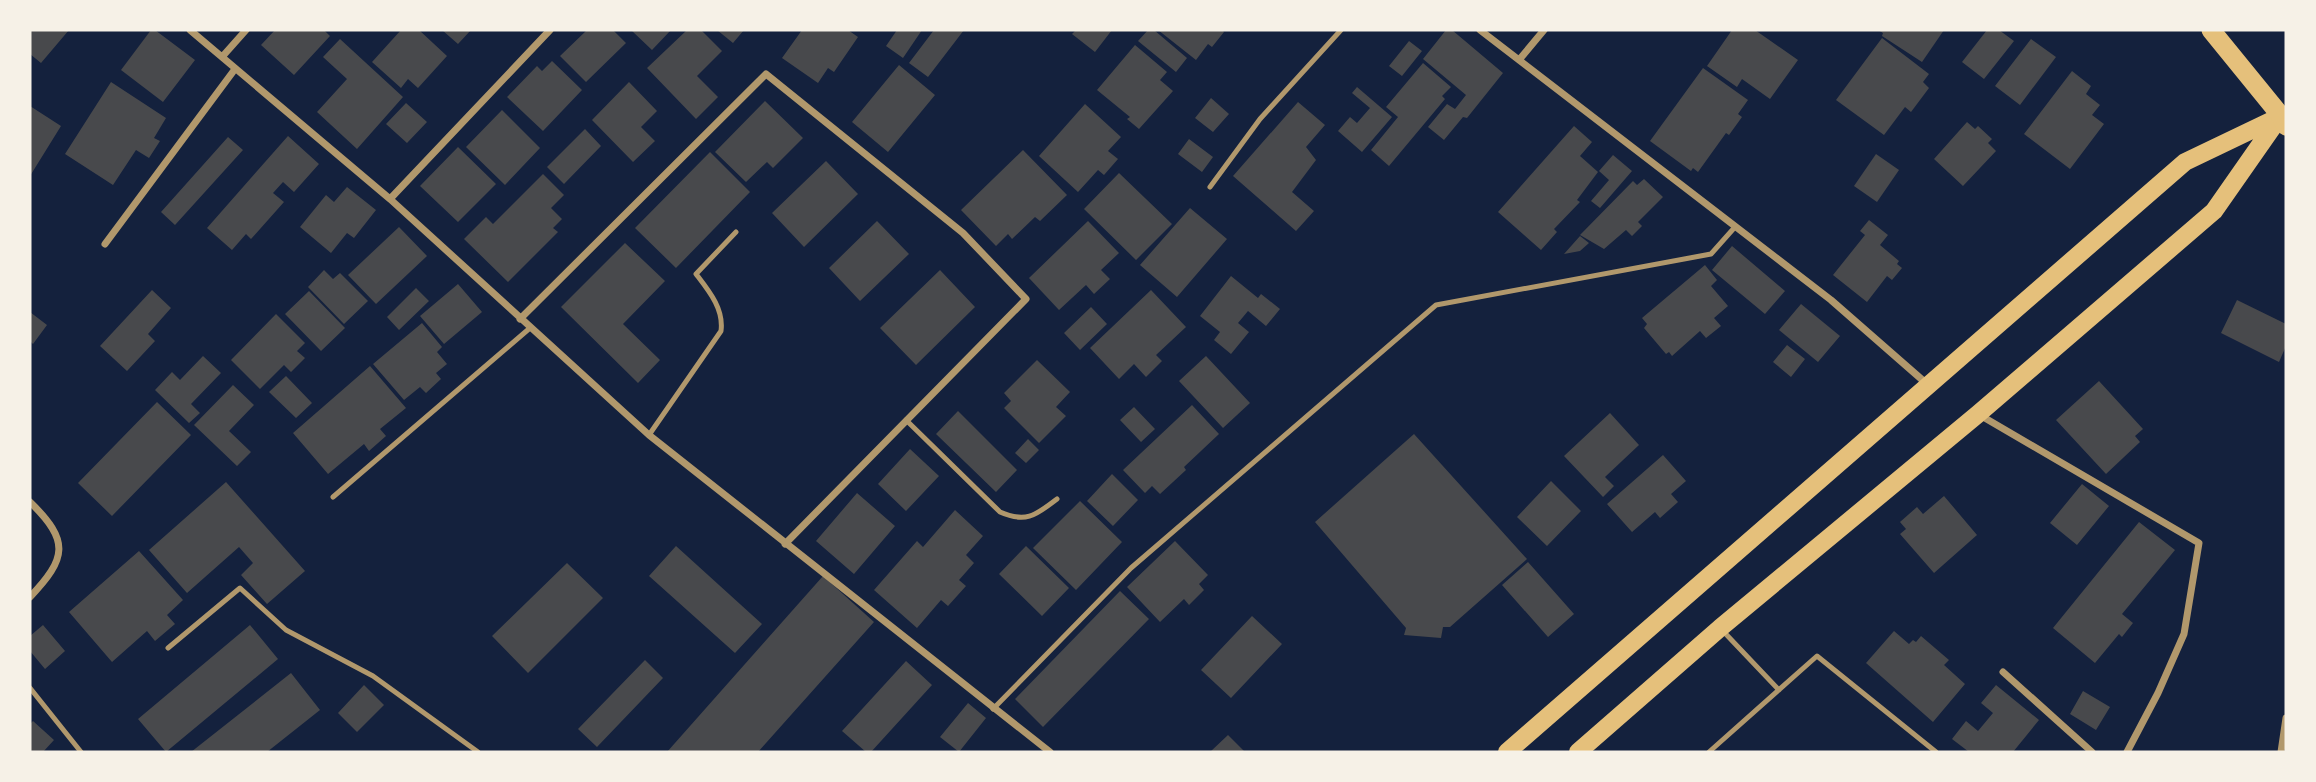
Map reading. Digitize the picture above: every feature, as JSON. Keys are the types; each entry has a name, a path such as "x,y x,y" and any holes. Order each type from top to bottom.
{"highway":[{"path":"2211,30 2283,121"}],"main road":[{"path":"1507,752 2185,162 2283,121"},
{"path":"1578,752 1720,628 1978,414 2214,211 2283,121"}],"street":[{"path":"190,30 390,200 649,435 1049,752"},
{"path":"222,57 246,30"},
{"path":"390,200 550,30"},
{"path":"1480,30 1831,300 1928,384"},
{"path":"1519,60 1544,30"},
{"path":"105,244 236,69"},
{"path":"520,318 766,74 963,233 1026,299 785,544"},
{"path":"1978,414 2199,543 2184,634 2158,693 2127,752"},
{"path":"30,502 57,535 59,554 56,565 30,597"},
{"path":"2003,672 2092,752"},
{"path":"2281,752 2286,718"}],"lane":[{"path":"1210,187 1260,119 1342,30"},
{"path":"993,709 1131,568 1436,305 1711,254 1735,227"},
{"path":"649,435 720,331 722,321 715,300 696,274 736,232"},
{"path":"333,497 530,328"},
{"path":"906,420 1000,512 1013,518 1033,517 1057,499"},
{"path":"167,649 240,588 286,630 373,676 478,752"},
{"path":"1720,628 1779,690"},
{"path":"1709,752 1817,656 1936,752"},
{"path":"30,688 81,752"}],"building":[{"path":"30,30 69,30 41,63 30,54"},
{"path":"151,30 155,30 195,60 163,102 121,70"},
{"path":"275,30 324,30 330,36 294,75 261,45"},
{"path":"401,30 419,30 447,56 418,88 408,79 401,88 372,62"},
{"path":"442,30 471,30 458,44"},
{"path":"587,30 613,30 626,43 586,82 560,56"},
{"path":"631,30 671,30 652,50"},
{"path":"687,30 701,30 722,51 697,76 718,97 696,119 647,68"},
{"path":"717,30 744,30 733,43"},
{"path":"802,30 848,30 858,37 834,72 828,68 818,83 782,58"},
{"path":"897,30 922,30 903,58 886,46"},
{"path":"934,30 964,30 928,77 909,63"},
{"path":"1076,30 1112,30 1095,52 1072,34"},
{"path":"1148,30 1154,30 1187,58 1176,72 1138,41"},
{"path":"1158,30 1224,32 1212,47 1208,44 1196,60"},
{"path":"1446,30 1452,30 1503,73 1467,118 1463,117 1444,140 1428,127 1447,104 1455,109 1466,95 1423,59"},
{"path":"1732,30 1755,30 1798,60 1770,99 1742,79 1737,87 1707,66"},
{"path":"1878,30 1944,30 1922,62 1882,36 1883,33"},
{"path":"1987,30 1999,30 2014,41 1984,79 1962,62"},
{"path":"1882,38 1929,74 1923,82 1929,88 1911,112 1905,107 1884,135 1836,100"},
{"path":"340,39 403,97 357,149 317,112 347,79 323,57"},
{"path":"2031,39 2056,57 2020,105 1995,86"},
{"path":"1409,41 1422,51 1402,76 1389,66"},
{"path":"1135,45 1167,72 1160,80 1173,91 1139,129 1127,119 1130,117 1097,90"},
{"path":"552,61 582,90 543,131 507,97 537,66 542,71"},
{"path":"1423,63 1451,87 1442,96 1445,99 1389,166 1371,150 1398,117 1386,107"},
{"path":"899,65 935,95 888,152 852,122"},
{"path":"1703,68 1748,100 1738,114 1742,117 1729,135 1726,133 1698,172 1693,168 1691,171 1650,141"},
{"path":"2072,71 2091,86 2086,94 2100,105 2092,115 2104,124 2070,169 2024,134"},
{"path":"111,82 166,118 154,138 160,141 149,158 136,150 113,185 65,154"},
{"path":"629,82 657,111 641,127 655,141 633,162 592,120"},
{"path":"1357,87 1392,117 1362,152 1338,131 1350,117 1357,123 1370,108 1352,93"},
{"path":"1211,98 1229,114 1213,132 1195,118"},
{"path":"765,101 803,138 773,168 767,162 746,182 715,152"},
{"path":"1298,102 1325,125 1306,147 1316,160 1292,192 1314,211 1296,231 1233,176"},
{"path":"406,103 427,122 407,143 386,124"},
{"path":"1085,104 1121,137 1108,151 1118,159 1104,175 1098,170 1078,192 1039,156"},
{"path":"30,106 61,126 30,176"},
{"path":"502,110 540,148 505,185 466,147"},
{"path":"1967,122 1975,129 1978,126 1992,139 1988,143 1996,151 1963,186 1934,159"},
{"path":"1574,126 1592,142 1580,156 1598,172 1577,200 1580,202 1554,229 1557,232 1541,250 1498,212"},
{"path":"585,129 601,146 564,184 547,167"},
{"path":"288,136 319,164 294,192 283,182 273,193 284,202 251,239 246,234 232,250 207,228"},
{"path":"228,137 243,150 175,225 161,212"},
{"path":"1189,139 1213,157 1202,172 1178,154"},
{"path":"458,147 496,184 458,222 420,186"},
{"path":"1023,150 1067,195 1040,221 1035,217 1012,239 1008,234 996,246 961,210"},
{"path":"710,152 750,192 676,268 635,228"},
{"path":"1876,154 1899,170 1877,202 1854,186"},
{"path":"1613,155 1632,171 1600,208 1591,201 1609,180 1599,171"},
{"path":"826,161 858,194 804,247 772,213"},
{"path":"1119,173 1172,224 1136,260 1084,209"},
{"path":"543,174 564,195 551,208 562,219 553,228 558,232 508,282 464,239 486,217 493,224"},
{"path":"1644,179 1663,197 1638,222 1642,226 1632,236 1626,230 1604,249 1580,235 1633,181 1637,185"},
{"path":"347,187 376,210 354,238 347,233 331,253 300,227 326,195 334,202"},
{"path":"1190,208 1227,239 1177,297 1140,265"},
{"path":"1869,220 1888,235 1880,245 1899,261 1897,264 1902,268 1892,280 1887,276 1867,302 1833,275 1865,235 1860,231"},
{"path":"877,221 909,254 860,301 829,268"},
{"path":"1088,221 1119,253 1101,270 1110,279 1094,294 1086,285 1059,310 1029,278"},
{"path":"399,227 427,256 376,304 348,275"},
{"path":"1580,236 1589,243 1580,251 1564,254"},
{"path":"625,243 665,281 623,324 660,360 638,383 561,307"},
{"path":"1732,246 1785,291 1765,314 1712,270"},
{"path":"1705,265 1717,280 1711,286 1728,306 1714,318 1721,326 1706,338 1700,331 1672,356 1669,352 1666,354 1644,328 1647,324 1642,318"},
{"path":"324,270 333,279 340,273 368,301 344,324 308,287"},
{"path":"940,270 975,307 916,365 880,328"},
{"path":"1231,276 1258,298 1261,294 1280,309 1266,326 1248,311 1238,323 1249,332 1231,354 1214,340 1220,332 1200,316"},
{"path":"458,284 482,312 444,344 420,316"},
{"path":"416,288 429,301 399,330 387,317"},
{"path":"152,290 171,308 148,334 155,341 127,371 100,346"},
{"path":"1151,290 1186,327 1156,355 1162,361 1146,377 1134,364 1119,379 1090,348"},
{"path":"309,291 345,328 321,351 285,314"},
{"path":"2237,300 2286,324 2286,346 2279,362 2221,333"},
{"path":"1801,304 1840,336 1818,362 1779,330"},
{"path":"1091,307 1107,324 1080,350 1064,333"},
{"path":"30,312 47,325 33,344 30,341"},
{"path":"276,314 305,343 297,351 305,358 291,372 284,365 260,389 231,360"},
{"path":"422,323 442,347 437,352 447,364 436,373 441,379 426,393 420,387 404,400 373,364"},
{"path":"1787,345 1805,359 1791,377 1773,362"},
{"path":"203,356 221,373 191,404 200,413 189,423 155,390 172,372 180,380"},
{"path":"1206,356 1250,403 1223,428 1179,381"},
{"path":"1037,360 1070,392 1056,407 1066,416 1039,443 1004,408 1011,401 1004,393"},
{"path":"370,366 406,408 380,429 386,436 369,451 364,444 328,474 293,433"},
{"path":"286,376 312,403 296,418 269,392"},
{"path":"2099,381 2143,429 2135,436 2140,442 2106,474 2056,420"},
{"path":"233,385 254,405 229,431 251,452 237,466 194,425"},
{"path":"157,402 191,435 112,516 78,483"},
{"path":"1192,405 1219,434 1160,494 1152,486 1145,493 1123,470"},
{"path":"1134,407 1155,429 1141,442 1120,420"},
{"path":"958,411 1017,470 996,492 936,434"},
{"path":"1610,413 1639,445 1605,477 1614,486 1603,497 1564,456"},
{"path":"1414,434 1527,559 1450,627 1443,627 1441,638 1404,635 1406,628 1315,522"},
{"path":"1028,439 1039,450 1026,463 1015,453"},
{"path":"910,449 939,476 906,511 878,484"},
{"path":"1663,455 1686,481 1671,494 1678,502 1660,518 1655,512 1632,532 1607,504"},
{"path":"1112,474 1138,500 1113,526 1087,501"},
{"path":"1551,481 1581,511 1547,546 1517,517"},
{"path":"226,482 305,571 267,604 241,575 253,563 239,547 187,593 149,550"},
{"path":"2082,484 2109,506 2077,545 2050,523"},
{"path":"857,493 895,526 854,574 816,541"},
{"path":"1944,496 1977,535 1934,573 1900,534 1906,529 1900,522 1917,507 1923,514"},
{"path":"1080,501 1122,542 1076,590 1033,548"},
{"path":"955,510 983,536 966,555 974,563 959,580 966,586 948,606 941,600 917,628 874,590 917,541 923,547"},
{"path":"2139,522 2175,550 2122,614 2133,623 2122,637 2119,634 2095,663 2053,628"},
{"path":"1175,541 1208,575 1199,584 1204,590 1189,605 1184,599 1160,622 1127,587"},
{"path":"676,546 762,624 735,653 649,576"},
{"path":"1026,546 1069,588 1042,616 999,574"},
{"path":"139,551 183,600 167,615 175,624 155,641 147,631 112,662 69,612"},
{"path":"1528,562 1574,614 1548,637 1502,585"},
{"path":"567,563 603,598 528,673 492,636"},
{"path":"823,576 874,622 758,752 667,752"},
{"path":"1120,591 1149,619 1043,727 1015,699"},
{"path":"1252,616 1282,644 1231,698 1201,670"},
{"path":"43,625 65,651 45,669 30,651 30,636"},
{"path":"250,625 278,659 166,752 138,719"},
{"path":"1894,631 1909,644 1913,640 1916,642 1921,636 1949,660 1944,665 1965,684 1933,722 1866,663"},
{"path":"645,660 663,678 597,747 578,729"},
{"path":"906,661 932,685 871,752 866,752 842,731"},
{"path":"291,673 320,710 267,752 191,752"},
{"path":"364,685 384,705 357,732 338,713"},
{"path":"1996,685 2039,720 2013,752 1969,752 1952,739 1966,721 1978,731 1993,713 1981,703"},
{"path":"2083,691 2110,707 2096,730 2070,714"},
{"path":"968,703 986,718 959,752 940,737"},
{"path":"33,721 54,740 43,752 30,752 30,724"},
{"path":"1228,735 1245,752 1210,752"}]}
